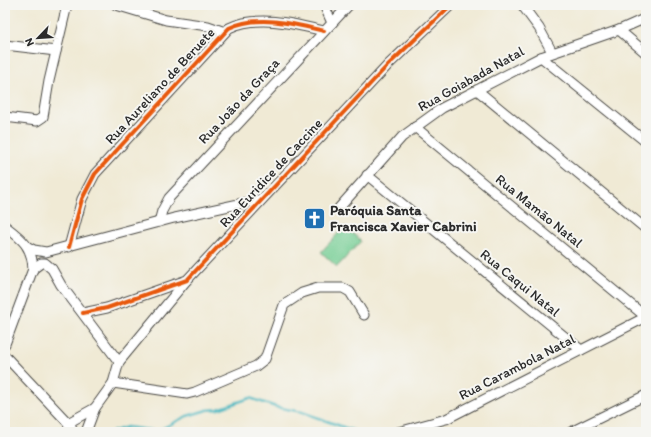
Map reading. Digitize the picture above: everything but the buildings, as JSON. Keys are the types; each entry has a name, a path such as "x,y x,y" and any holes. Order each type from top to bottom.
{"street":[{"path":"5,117 37,121 43,117 56,51 68,5"},
{"path":"116,5 166,20 208,26 225,32"},
{"path":"324,5 332,23"},
{"name":"Rua João da Graça","path":"159,222 162,211 169,198 349,5"},
{"name":"Rua Euridice de Caccine","path":"83,313 113,306 187,280 388,65 451,5"},
{"path":"522,5 539,28 552,52"},
{"name":"Rua Goiabada Natal","path":"339,208 392,146 415,127 442,108 541,56 619,30 646,18"},
{"name":"Rua Aureliano de Beruete","path":"69,247 82,199 94,174 225,32 238,24 269,21 324,31"},
{"path":"619,30 646,53"},
{"path":"5,45 56,51"},
{"path":"541,56 646,142"},
{"path":"477,90 646,229"},
{"name":"Rua Mamão Natal","path":"415,127 646,317"},
{"name":"Rua Caqui Natal","path":"367,176 581,350"},
{"path":"39,253 69,247 159,222 262,199"},
{"path":"5,226 28,247 39,253 50,256 54,272"},
{"path":"5,344 39,253"},
{"path":"33,268 38,264 46,263 119,362"},
{"path":"86,432 95,408 113,383 119,362 187,280"},
{"path":"113,383 187,394 256,366 265,359 284,305 302,293 318,288 343,288 350,292 364,315"},
{"name":"Rua Carambola Natal","path":"398,432 446,419 646,317"},
{"path":"5,356 68,423 74,432"},
{"path":"571,432 646,395"},
{"path":"68,423 95,408"}],"green space":[{"path":"345,226 361,241 337,267 321,252"}],"waterway":[{"path":"112,432 127,427 157,431 187,416 207,410 218,409 250,398 276,407 302,412 357,432"}],"cycle path":[{"path":"83,313 107,308 187,280 388,65 451,5"},
{"path":"69,247 82,199 95,174 229,28 240,24 264,21 289,23 324,31"}],"place":[{"name":"Paróquia Santa Francisca Xavier Cabrini","path":"315,218"}]}
